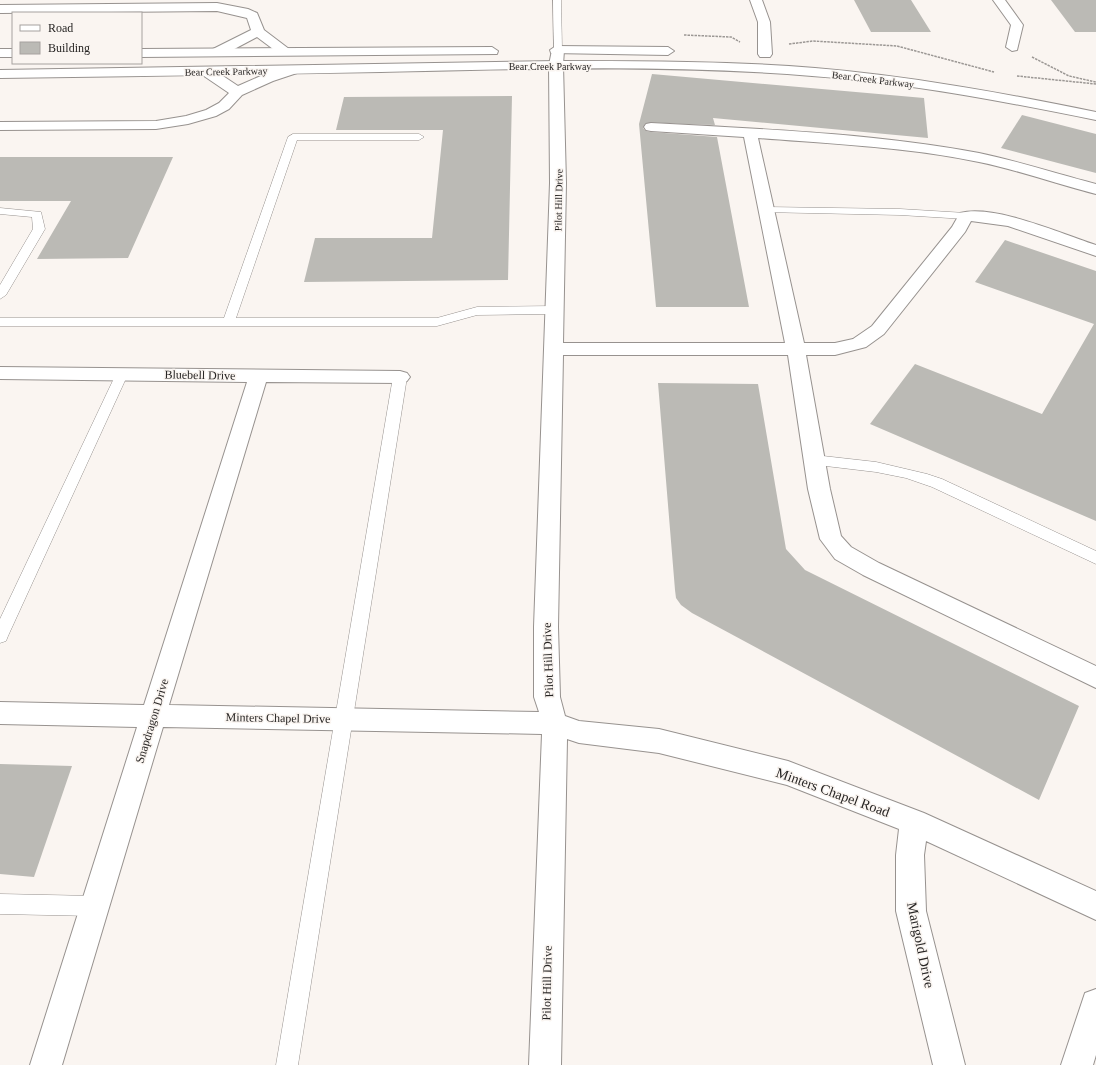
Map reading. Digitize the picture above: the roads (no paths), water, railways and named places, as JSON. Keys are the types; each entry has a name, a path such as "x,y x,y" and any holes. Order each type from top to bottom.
{"street":[{"path":"756,0 764,22 765,54"},
{"path":"999,0 1017,25 1012,47"},
{"path":"0,9 217,7 244,12 253,16 258,32 286,52"},
{"path":"218,52 258,32"},
{"name":"Bear Creek Parkway","path":"142,53 508,51"},
{"name":"Bear Creek Parkway","path":"0,74 292,70 553,55 682,51"},
{"path":"0,54 12,53"},
{"path":"750,53 780,55"},
{"name":"Bear Creek Parkway","path":"553,55 638,65 782,70 865,78 948,88 1026,101 1096,116"},
{"name":"Pilot Hill Drive","path":"546,1065 550,854 555,723 547,697 546,627 556,310 558,182 553,55"},
{"path":"0,126 156,125 188,120 211,113 224,106 237,92 268,78 292,70"},
{"path":"206,71 237,92"},
{"path":"651,127 750,133 882,144 947,152 981,158 1096,189"},
{"path":"750,133 796,349 819,488 831,539 843,553 871,569 1096,678"},
{"path":"554,350 660,348 834,349 859,344 878,330 959,229 966,216 978,215 1026,228 1096,251"},
{"name":"Bluebell Drive","path":"0,373 400,377"},
{"name":"Snapdragon Drive","path":"46,1065 258,376"},
{"name":"Minters Chapel Drive","path":"0,714 555,723"},
{"name":"Minters Chapel Road","path":"555,723 579,732 660,741 788,773 914,822 1096,906"},
{"name":"Marigold Drive","path":"914,822 910,855 911,911 949,1065"},
{"path":"1077,1065 1096,1004"}],"lane":[{"path":"553,55 557,0"},
{"path":"230,321 293,137 419,137"},
{"path":"766,210 900,212 966,216"},
{"path":"0,211 37,214 39,229 0,295"},
{"path":"0,322 437,322 477,311 556,310"},
{"path":"0,636 122,374"},
{"path":"287,1065 400,377"},
{"path":"814,460 871,464 916,475 1096,558"},
{"path":"0,904 94,906"}]}
